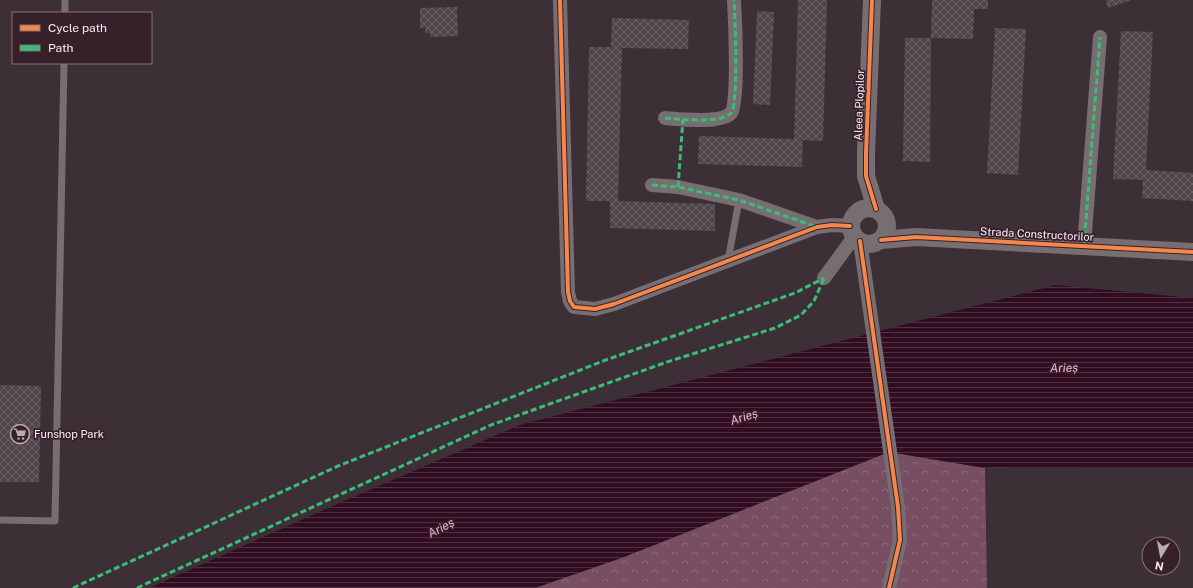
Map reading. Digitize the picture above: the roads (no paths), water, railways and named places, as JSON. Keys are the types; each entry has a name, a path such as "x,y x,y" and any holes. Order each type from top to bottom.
{"street":[{"path":"560,0 568,292 570,301 574,307 595,309 614,304 817,227 832,225 854,230 870,244 881,240 887,230 881,213 864,208 854,230 824,278"},
{"path":"665,118 703,120 724,118 731,114 734,108 735,81 734,0"},
{"name":"Aleea Plopilor","path":"854,230 866,176 872,0"},
{"path":"1084,246 1100,37"},
{"name":"Aleea Plopilor","path":"866,176 881,213"},
{"path":"652,184 678,187 739,200 817,227"},
{"name":"Strada Constructorilor","path":"881,213 916,237"},
{"path":"854,230 866,290 889,458 898,507 900,540 889,588"},
{"name":"Strada Constructorilor","path":"881,240 916,237 1193,252"}],"lane":[{"path":"65,0 65,12"},
{"path":"0,520 55,521 64,64"},
{"path":"728,261 739,200"}],"water":[{"name":"Arieș","path":"1055,285 1193,298 1193,467 985,468 889,452 624,557 535,588 149,588 328,508 520,425"}],"place":[{"name":"Funshop Park","path":"20,434"}]}
